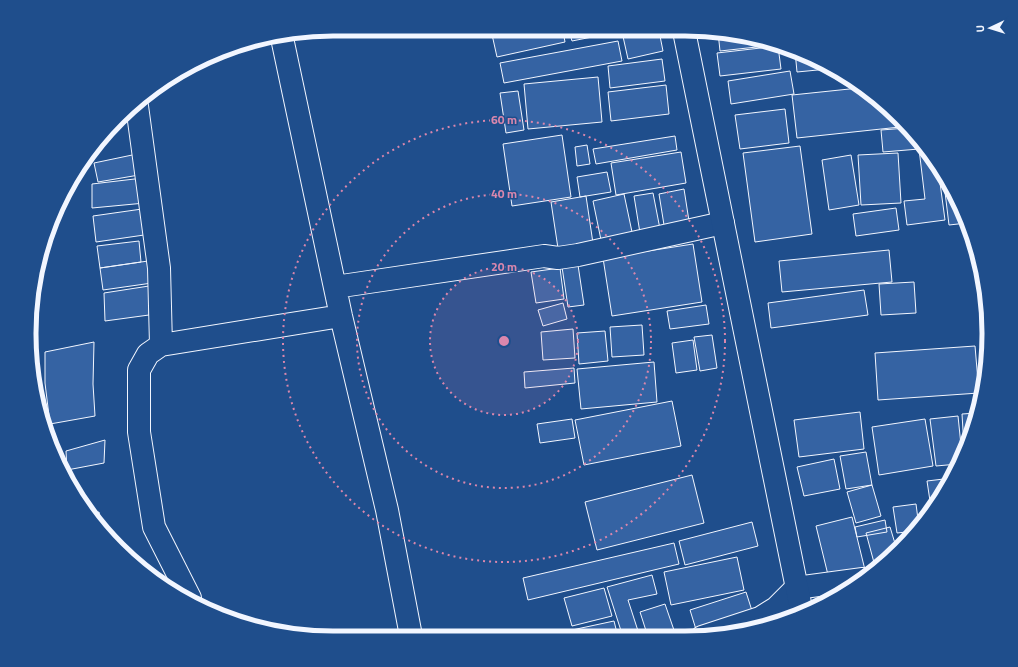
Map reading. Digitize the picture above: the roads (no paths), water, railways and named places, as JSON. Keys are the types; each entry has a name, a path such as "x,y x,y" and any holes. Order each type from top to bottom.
{"main road":[{"path":"685,36 801,607"},
{"path":"283,41 341,316 387,510 410,631"},
{"path":"137,110 159,268 161,345"},
{"path":"335,287 544,256 558,258 578,255 723,223"},
{"path":"187,592 154,527 139,432 139,370 148,354 161,345 341,316"},
{"path":"735,626 760,618 776,608 796,588 850,581"}]}
